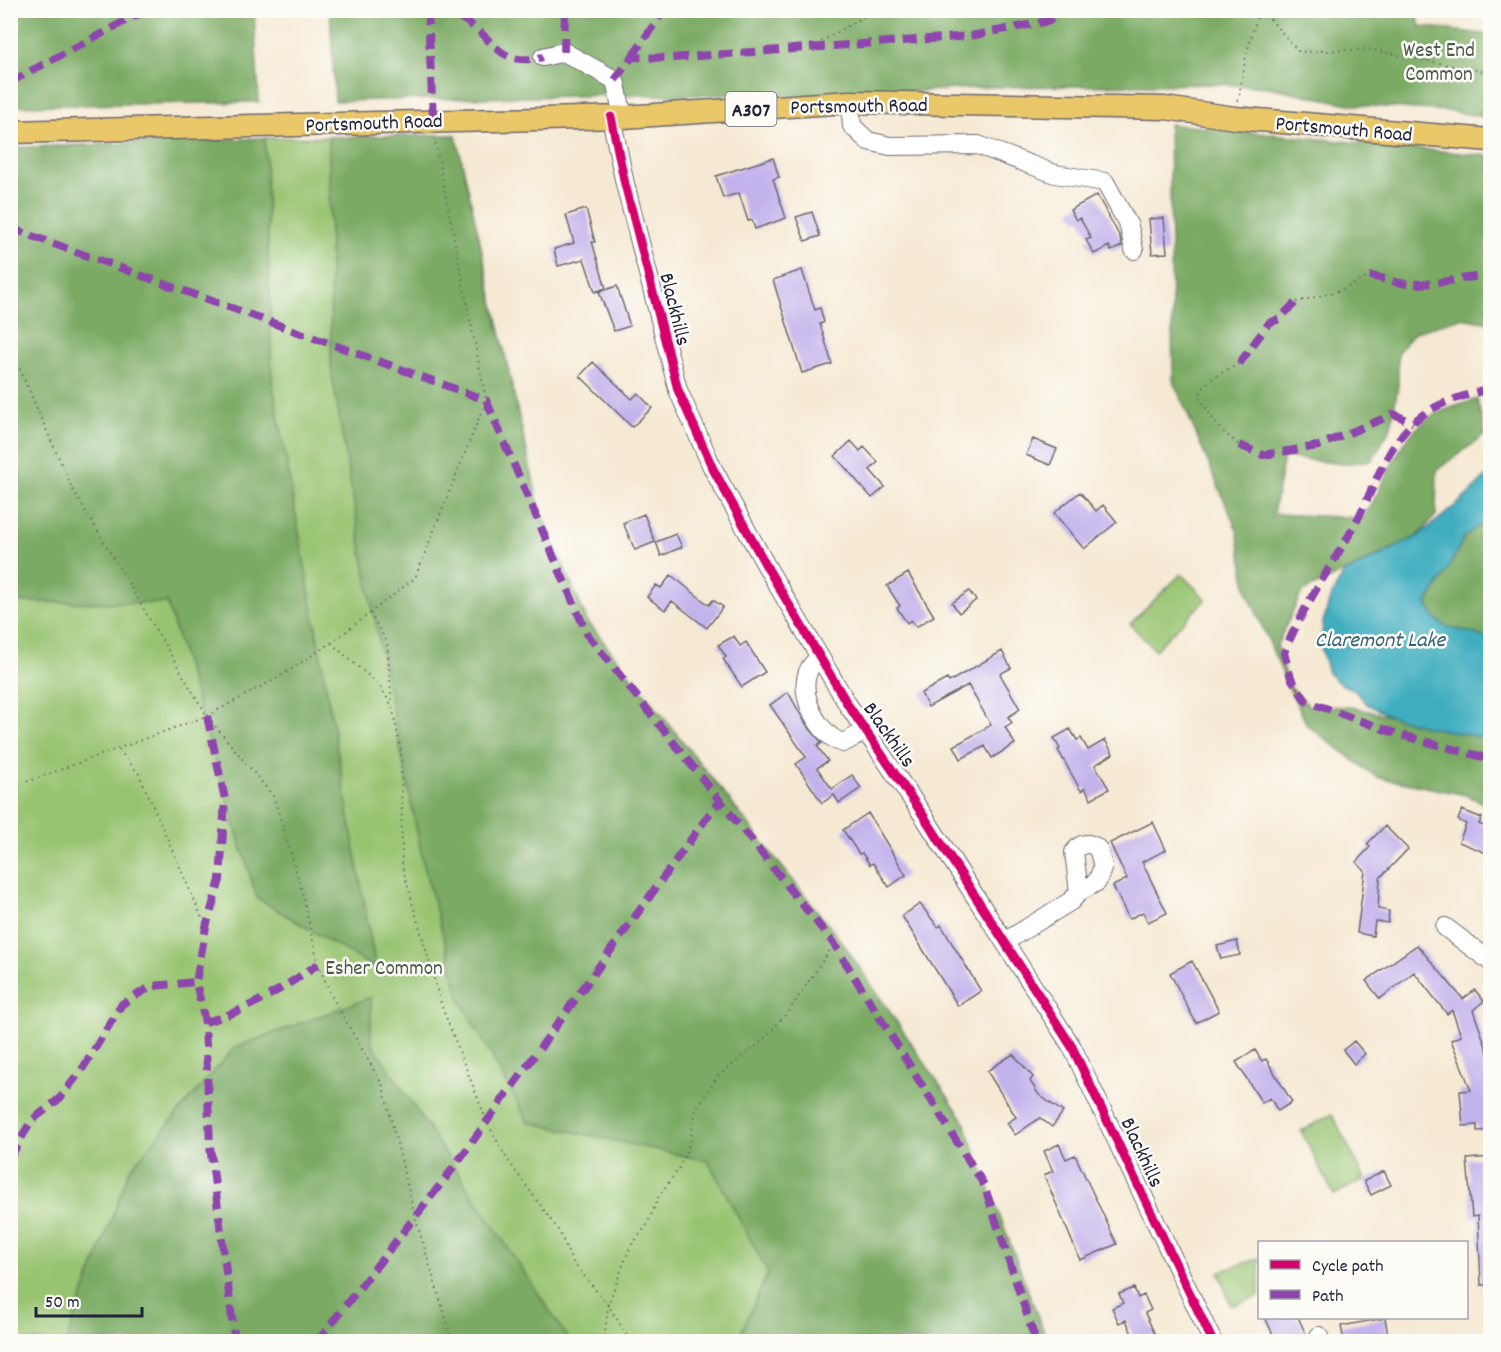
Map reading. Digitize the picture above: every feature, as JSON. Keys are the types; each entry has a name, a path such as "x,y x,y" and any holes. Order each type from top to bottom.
{"main road":[{"name":"Portsmouth Road","path":"10,132 617,117 850,102 1165,108 1235,118 1491,140"}],"street":[{"name":"Blackhills","path":"543,57 564,52 615,81 625,184 678,390 729,499 820,658 1006,941 1080,1062 1214,1341"},
{"path":"850,102 852,126 867,141 891,146 978,145 1055,174 1105,182 1129,226 1134,250"},
{"path":"820,658 815,662 806,678 806,701 833,740 843,743 866,731"},
{"path":"1006,941 1071,901 1079,892"},
{"path":"1445,927 1491,961"}],"path":[{"path":"811,48 875,10"},
{"path":"1260,10 1299,52 1368,49 1491,73"},
{"path":"1235,118 1246,56 1260,10"},
{"path":"10,788 207,716 279,677 331,643 415,578 486,400 437,158 433,120"},
{"path":"1296,302 1342,290 1370,276"},
{"path":"10,347 72,488 207,716 274,797 302,891 318,964 331,995 383,1086 415,1217 453,1341"},
{"path":"1239,364 1218,375 1202,388 1199,397 1218,427 1239,445"},
{"path":"370,613 387,642 392,706 401,751 402,866 442,1007 487,1122 502,1150 559,1231 572,1261 608,1305 632,1341"},
{"path":"331,643 379,685 392,706"},
{"path":"118,749 139,774 206,927"},
{"path":"604,1341 608,1305 630,1247 646,1225 659,1196 679,1168 690,1143 696,1109 718,1076 761,1042 788,1012 834,944"}],"green space":[{"path":"10,11 254,11 259,102 11,106"},
{"name":"West End Common","path":"330,11 1416,11 1420,26 1490,35 1490,118 1450,111 1354,105 1268,87 1220,84 992,87 855,95 617,95 335,101"},
{"path":"1169,124 1490,156 1490,323 1461,318 1415,332 1398,352 1398,385 1391,427 1372,460 1343,464 1284,457 1273,514 1363,518 1399,451 1417,428 1440,412 1477,399 1485,435 1437,470 1436,515 1418,536 1302,592 1277,645 1289,686 1309,706 1351,707 1490,739 1490,806 1466,795 1376,777 1307,725 1288,686 1247,591 1237,530 1173,380"},
{"name":"Esher Common","path":"456,135 539,507 587,621 844,945 963,1119 1047,1341 11,1341 10,148 265,138"},
{"path":"456,135 539,507 587,621 844,945 963,1119 1047,1341 737,1341 768,1273 708,1161 528,1122 461,1001 423,862 367,581 331,369 329,137"},
{"path":"265,138 272,380 376,969 257,898 167,603 11,602 11,148"},
{"path":"1490,518 1490,640 1446,626 1433,614 1427,603 1446,573 1464,537"},
{"path":"1181,574 1206,599 1155,650 1130,624"},
{"path":"371,997 371,1042 570,1341 69,1341 69,1333 130,1169 234,1048"},
{"path":"1332,1114 1365,1179 1334,1195 1301,1131"},
{"path":"1258,1258 1258,1296 1231,1306 1219,1272"}],"water":[{"name":"Claremont Lake","path":"1490,473 1490,518 1464,537 1446,573 1427,603 1433,614 1446,626 1490,640 1490,739 1428,727 1390,716 1368,705 1354,690 1339,683 1328,673 1321,648 1323,622 1330,599 1343,574 1418,536 1461,501"}],"building":[{"path":"773,158 779,177 773,179 786,218 755,229 752,220 748,221 739,193 723,198 716,176"},
{"path":"1097,195 1120,237 1122,246 1111,251 1109,246 1094,254 1086,240 1091,238 1080,218 1076,220 1070,210"},
{"path":"586,209 595,242 592,242 606,288 595,292 584,259 558,266 554,249 574,243 566,215"},
{"path":"812,212 820,236 805,241 796,217"},
{"path":"1164,218 1167,253 1152,254 1149,219"},
{"path":"802,270 815,310 820,308 824,322 820,324 832,364 802,373 773,280"},
{"path":"617,286 630,326 614,331 599,292"},
{"path":"593,362 632,399 638,393 652,408 632,427 580,376"},
{"path":"1033,439 1057,449 1050,465 1026,455"},
{"path":"851,441 860,451 864,447 878,462 870,470 885,487 872,498 835,456"},
{"path":"1080,492 1096,511 1103,505 1117,522 1084,549 1054,513"},
{"path":"644,514 655,542 635,550 623,523"},
{"path":"676,534 682,547 661,556 656,542"},
{"path":"908,573 934,616 916,627 911,620 907,623 897,608 900,606 887,586"},
{"path":"671,575 709,605 713,600 723,607 707,628 672,601 665,610 647,597 656,585 661,588"},
{"path":"969,591 976,600 959,613 952,603"},
{"path":"734,636 740,646 746,642 765,672 742,687 723,659 726,657 718,645"},
{"path":"1002,651 1011,668 1000,674 1020,709 1008,717 1012,723 1005,727 1015,744 992,758 985,746 961,759 954,746 991,725 968,685 928,707 921,693 947,679 949,682"},
{"path":"788,692 806,724 822,743 817,746 828,761 817,768 832,789 852,775 861,788 839,803 834,795 822,803 796,764 806,757 770,705"},
{"path":"1070,729 1077,740 1081,738 1088,750 1105,740 1113,754 1095,765 1109,789 1091,799 1085,788 1081,791 1058,750 1060,749 1054,738"},
{"path":"1462,810 1482,818 1479,824 1491,829 1491,855 1459,842 1466,824 1458,820"},
{"path":"868,813 906,875 889,887 873,863 870,865 862,853 859,854 843,830"},
{"path":"1153,822 1166,850 1142,862 1167,913 1148,922 1143,912 1129,919 1113,886 1127,879 1110,843"},
{"path":"1385,826 1408,849 1380,878 1378,909 1389,911 1388,923 1375,921 1373,936 1357,933 1365,871 1356,862 1370,847 1367,844"},
{"path":"920,904 938,927 941,925 981,991 958,1006 902,916"},
{"path":"1237,941 1240,955 1221,959 1217,946"},
{"path":"1417,945 1463,999 1475,990 1484,1001 1473,1010 1491,1061 1491,1130 1477,1131 1477,1125 1463,1126 1460,1091 1471,1090 1451,1040 1461,1036 1452,1010 1447,1014 1414,972 1380,999 1366,981"},
{"path":"1192,961 1219,1011 1196,1023 1170,973"},
{"path":"1354,1041 1365,1054 1354,1064 1343,1050"},
{"path":"1255,1050 1262,1061 1266,1059 1292,1102 1278,1111 1270,1098 1262,1103 1236,1062"},
{"path":"1013,1054 1033,1077 1030,1081 1039,1095 1063,1112 1052,1127 1040,1118 1015,1135 1007,1123 1016,1117 987,1071"},
{"path":"1059,1144 1066,1159 1075,1155 1117,1244 1080,1260 1044,1175 1053,1171 1044,1151"},
{"path":"1491,1157 1491,1285 1481,1285 1478,1216 1472,1217 1467,1159"},
{"path":"1384,1171 1391,1185 1371,1195 1364,1181"},
{"path":"1134,1288 1138,1298 1144,1295 1151,1310 1145,1313 1158,1341 1135,1341 1126,1320 1119,1323 1112,1308 1123,1303 1119,1294"},
{"path":"1266,1319 1299,1319 1309,1341 1276,1341"},
{"path":"1385,1319 1389,1341 1344,1341 1341,1326"}],"marked path":[{"path":"10,82 146,10"},
{"path":"428,10 433,120"},
{"path":"439,10 466,21 507,56 517,59 543,57"},
{"path":"564,52 565,10"},
{"path":"632,57 664,10"},
{"path":"615,80 632,57 671,58 970,36 1049,21 1058,10"},
{"path":"10,228 486,400 587,634 834,944 984,1185 1036,1342"},
{"path":"1370,276 1401,283 1421,284 1490,275"},
{"path":"1239,364 1269,323 1279,319 1296,302"},
{"path":"1490,389 1441,404 1423,414 1395,444 1353,528 1307,605 1284,653 1291,678 1306,701 1397,734 1490,759"},
{"path":"1239,445 1263,455 1318,446 1394,414 1413,423"},
{"path":"207,716 225,799 220,880 206,927 196,982 205,1022 210,1146 235,1342"},
{"path":"317,1342 451,1171 718,802"},
{"path":"205,1022 235,1012 264,998 318,964"},
{"path":"10,1158 31,1121 60,1098 83,1068 122,1004 152,986 196,982"}],"cycle path":[{"path":"611,117 625,184 678,390 713,469 768,569 848,705 923,815 1072,1047 1213,1342"}]}
